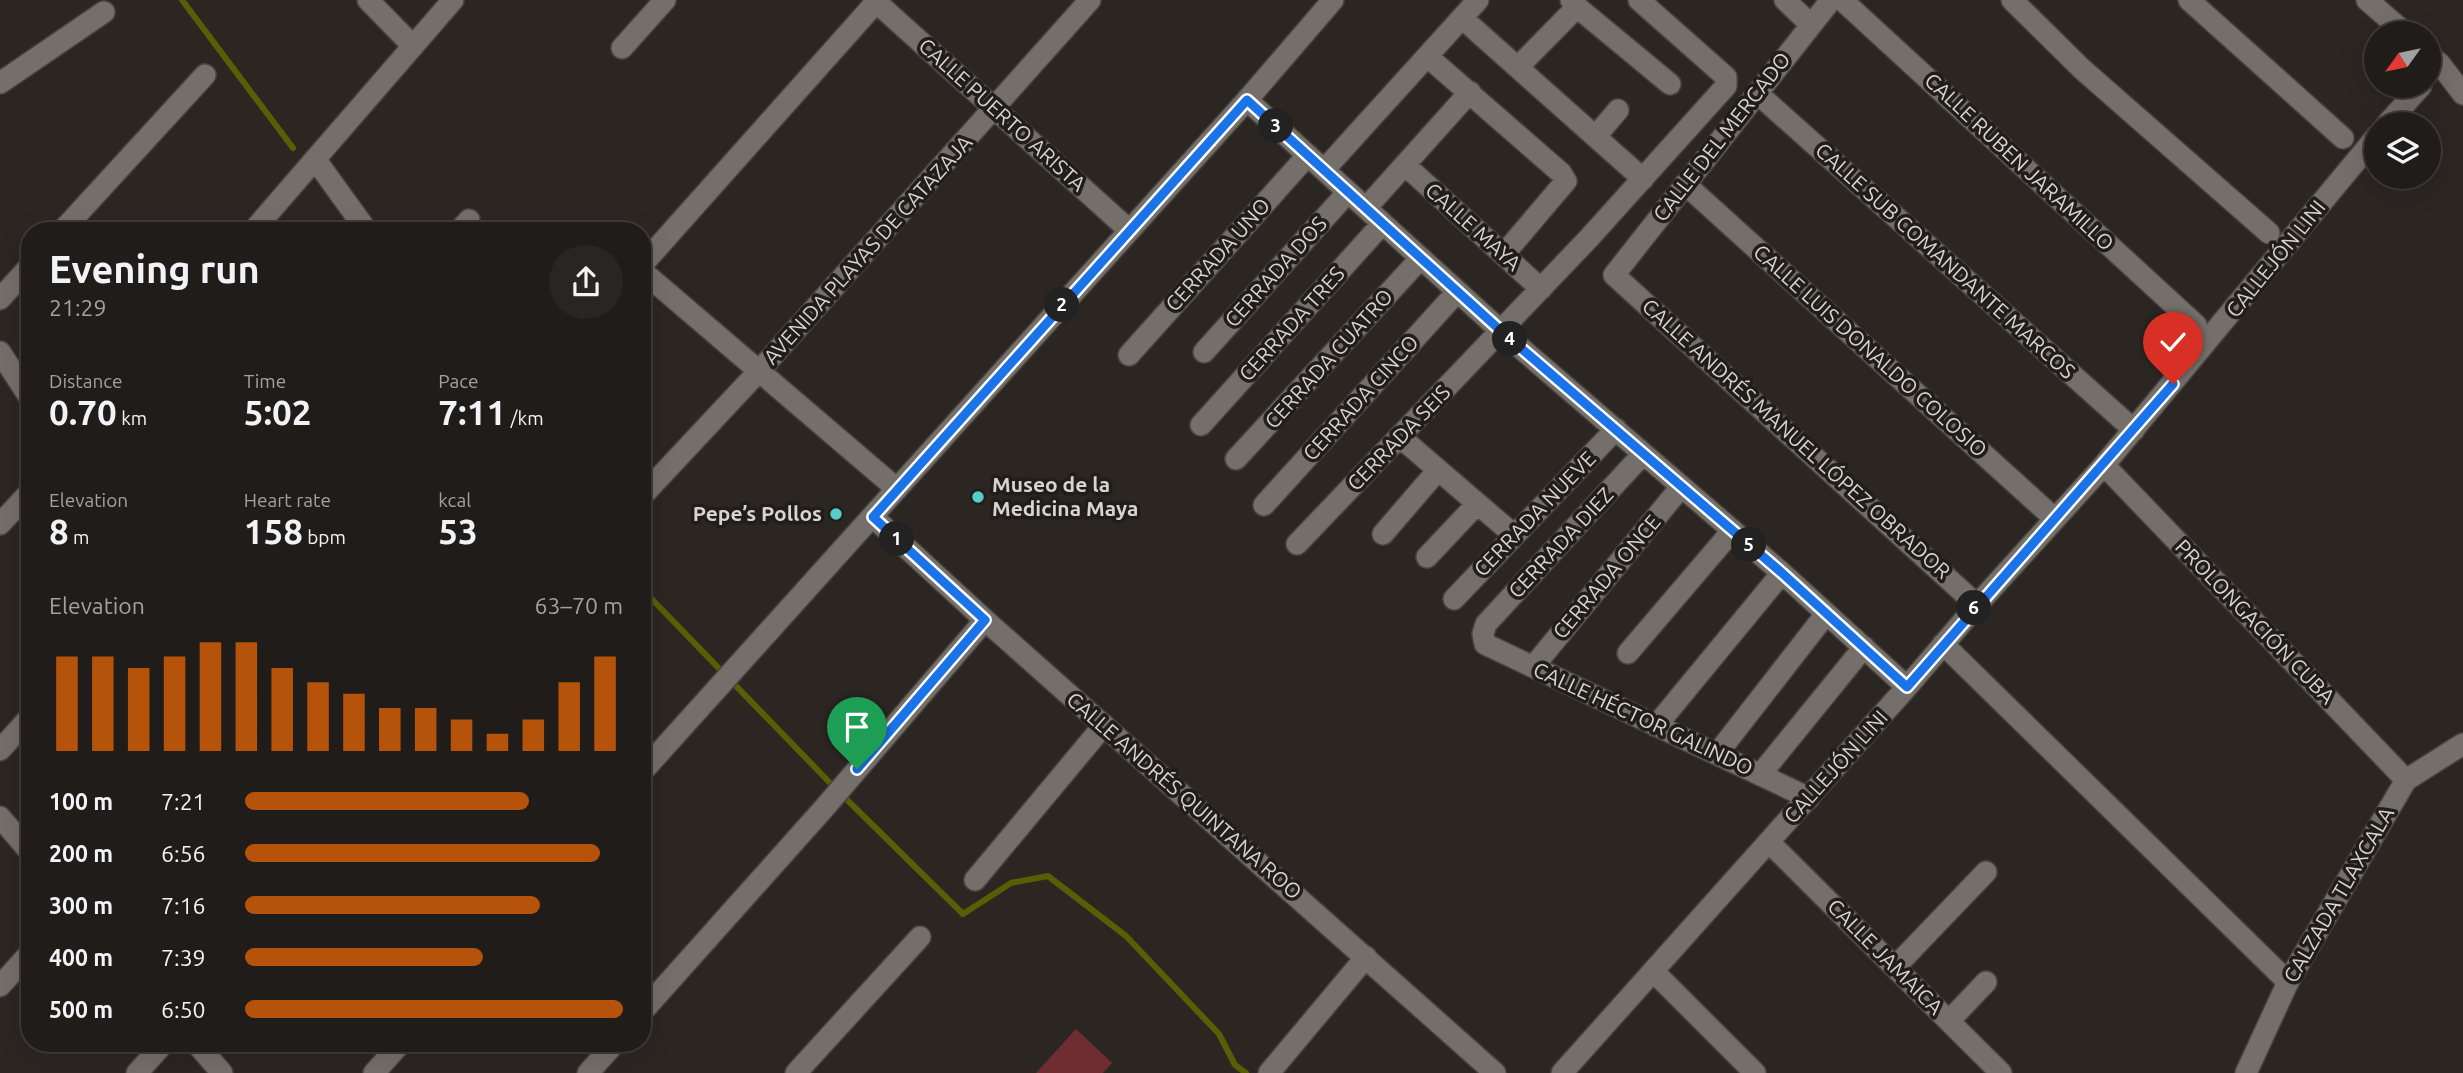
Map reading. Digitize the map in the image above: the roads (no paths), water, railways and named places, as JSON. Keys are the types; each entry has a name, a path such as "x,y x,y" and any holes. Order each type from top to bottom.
{"street":[{"path":"368,0 412,45"},
{"path":"261,222 453,0"},
{"path":"622,48 665,0"},
{"name":"AVENIDA PLAYAS DE CATAZAJA","path":"651,486 760,370 1090,0"},
{"path":"651,762 1247,100 1333,0"},
{"path":"1324,170 1478,0"},
{"name":"CALLE DEL MERCADO","path":"1501,331 1726,86 1726,77 1639,0"},
{"path":"1784,0 1811,25"},
{"name":"CALLE DEL MERCADO","path":"1614,275 1831,0"},
{"name":"CALLE RUBEN JARAMILLO","path":"1842,0 2196,325"},
{"path":"2012,0 2082,69 2269,233"},
{"path":"2189,0 2343,138"},
{"path":"2367,0 2391,21"},
{"path":"651,255 876,1"},
{"name":"CALLE PUERTO ARISTA","path":"876,1 1129,230"},
{"path":"1518,67 1574,4 1670,84"},
{"path":"0,83 104,12"},
{"path":"1462,18 1643,179"},
{"path":"1428,57 1566,180 1504,254"},
{"path":"2441,73 2463,94"},
{"path":"70,222 205,75"},
{"path":"1366,208 1470,92"},
{"name":"CALLE SUB COMANDANTE MARCOS","path":"1756,93 2134,430"},
{"path":"2398,112 2410,98"},
{"path":"1247,100 1457,292 1782,573 1907,687"},
{"path":"1596,136 1619,110"},
{"name":"CALLEJÓN LINI","path":"1562,1073 2104,465 2364,152"},
{"name":"CERRADA UNO","path":"1129,355 1308,155"},
{"path":"315,159 360,222"},
{"name":"CALLE MAYA","path":"1405,165 1541,289"},
{"name":"CALLE LUIS DONALDO COLOSIO","path":"1685,184 2056,519"},
{"name":"CERRADA DOS","path":"1204,352 1348,192"},
{"name":"CERRADA TRES","path":"1201,425 1382,224"},
{"name":"CERRADA CUATRO","path":"1236,459 1421,258"},
{"name":"CALLE ANDRÉS MANUEL LÓPEZ OBRADOR","path":"1614,275 1977,605"},
{"path":"0,299 21,276"},
{"path":"651,279 897,489"},
{"name":"CERRADA CINCO","path":"1264,505 1457,292"},
{"name":"CERRADA SEIS","path":"1297,544 1501,331"},
{"path":"0,352 21,384"},
{"name":"CERRADA NUEVE","path":"1454,598 1616,429"},
{"path":"1400,437 1514,535"},
{"name":"CERRADA DIEZ","path":"1483,634 1486,624 1643,454"},
{"name":"PROLONGACIÓN CUBA","path":"2104,465 2406,780"},
{"path":"1383,534 1438,470"},
{"name":"CERRADA ONCE","path":"1533,667 1681,487"},
{"path":"0,524 21,502"},
{"path":"1427,557 1477,504"},
{"name":"CALLE ANDRÉS QUINTANA ROO","path":"873,517 985,620 1495,1073"},
{"path":"1628,653 1732,531"},
{"path":"1656,726 1782,573"},
{"path":"1717,754 1826,614"},
{"path":"651,1002 826,806 985,620"},
{"name":"CALLE HÉCTOR GALINDO","path":"1483,634 1485,644 1809,798"},
{"path":"1943,644 2288,982"},
{"path":"1760,775 1864,648"},
{"path":"975,880 1104,725"},
{"path":"0,750 21,727"},
{"name":"CALZADA TLAXCALA","path":"2246,1073 2288,982 2406,780 2463,744"},
{"path":"0,817 21,842"},
{"name":"CALLE JAMAICA","path":"1769,842 2001,1073"},
{"path":"1895,967 1986,872"},
{"path":"796,1073 920,937"},
{"path":"1269,1073 1366,957"},
{"path":"0,986 21,963"},
{"path":"1654,972 1755,1073"},
{"path":"1949,1021 1986,982"},
{"path":"137,1073 156,1052"},
{"path":"204,1052 222,1073"},
{"path":"374,1073 393,1052"},
{"path":"588,1073 607,1052"}],"waterway":[{"path":"182,0 293,148"},
{"path":"651,598 833,786 963,914 1011,883 1048,876 1126,936 1219,1034 1235,1065 1246,1073"}],"place":[{"name":"Museo de la Medicina Maya","path":"978,497"},
{"name":"Pepe’s Pollos","path":"836,514"}]}
